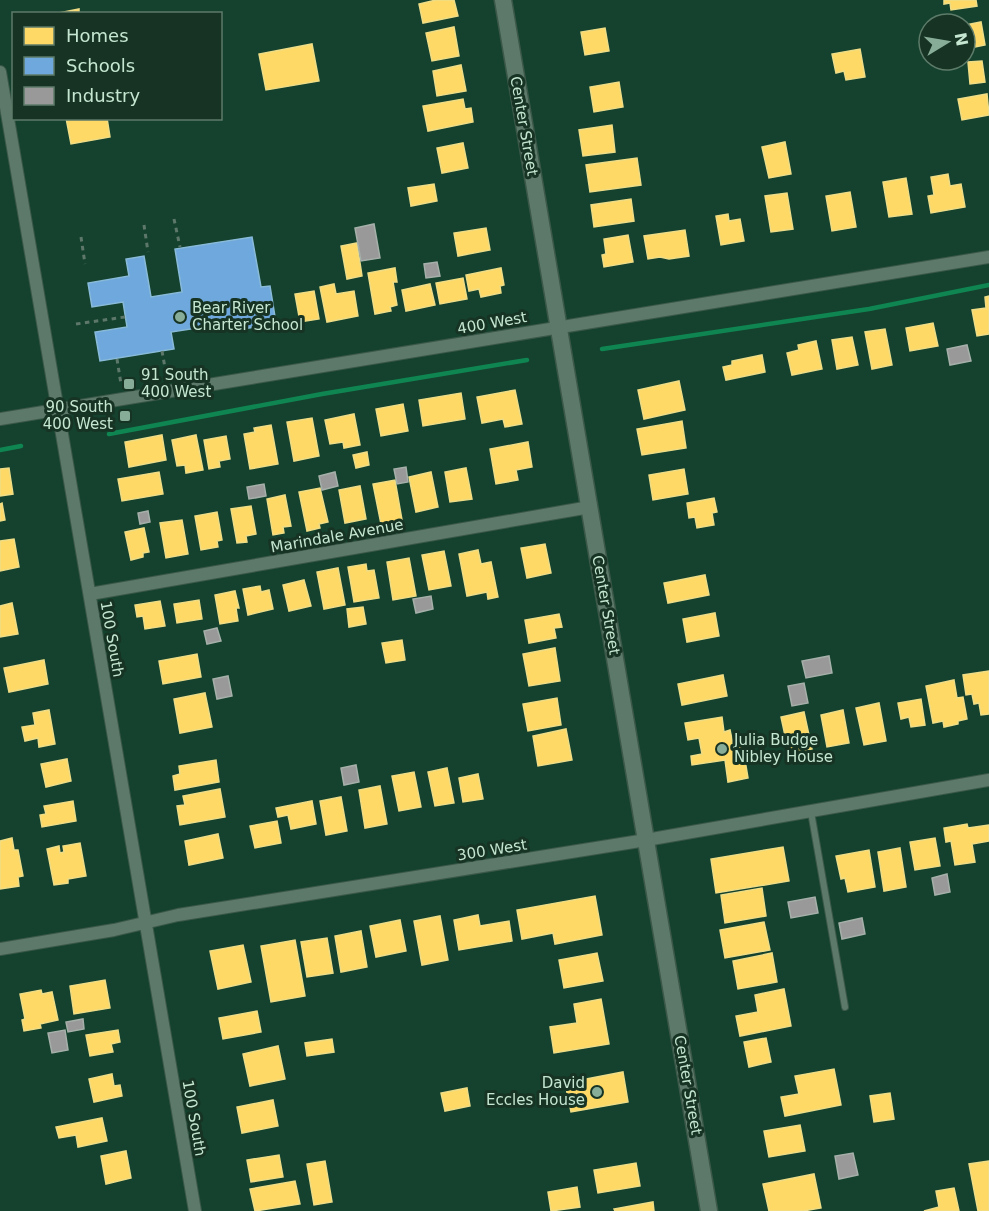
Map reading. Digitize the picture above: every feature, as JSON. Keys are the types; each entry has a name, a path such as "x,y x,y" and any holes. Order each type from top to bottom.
{"street":[{"name":"Center Street","path":"503,0 709,1211"},
{"name":"100 South","path":"0,72 195,1211"},
{"name":"400 West","path":"0,419 989,257"},
{"name":"Marindale Avenue","path":"90,594 590,507"},
{"name":"300 West","path":"0,949 114,930 146,922 646,840 989,780"}],"lane":[{"path":"811,811 845,1007"}],"path":[{"path":"174,219 180,247"},
{"path":"144,225 148,252"},
{"path":"81,237 85,264"},
{"path":"76,324 125,317"},
{"path":"162,351 167,379"},
{"path":"117,359 121,384"}],"building: Homes":[{"path":"436,0 454,0 458,16 423,23 419,4"},
{"path":"944,0 976,0 977,6 951,10 950,3 944,4"},
{"path":"981,22 985,45 977,47 977,23"},
{"path":"454,27 459,56 432,61 426,33"},
{"path":"605,28 609,51 585,55 581,32"},
{"path":"312,44 319,81 266,90 259,54"},
{"path":"860,49 865,77 846,80 844,71 836,73 832,54"},
{"path":"977,61 982,61 985,82 970,84 969,72 977,72"},
{"path":"461,65 466,91 437,96 433,71"},
{"path":"619,82 623,107 594,112 590,87"},
{"path":"987,94 989,115 962,120 958,99"},
{"path":"463,99 465,109 471,108 473,122 428,131 423,106"},
{"path":"66,120 107,120 110,137 71,144"},
{"path":"612,125 615,152 583,156 579,130"},
{"path":"785,142 791,174 769,178 762,147"},
{"path":"463,143 468,168 442,173 437,148"},
{"path":"637,158 641,185 590,192 586,165"},
{"path":"948,174 950,186 961,184 965,207 931,213 928,196 934,195 931,177"},
{"path":"906,178 912,214 889,217 883,182"},
{"path":"434,184 437,201 411,206 408,188"},
{"path":"850,192 856,227 832,231 826,196"},
{"path":"787,193 793,229 771,232 765,196"},
{"path":"631,199 634,221 594,227 591,205"},
{"path":"728,214 729,221 740,219 744,241 721,245 716,216"},
{"path":"486,228 490,250 458,256 454,233"},
{"path":"685,230 689,256 648,259 644,236"},
{"path":"628,235 633,262 604,267 602,255 606,254 604,239"},
{"path":"357,243 362,276 347,279 341,246"},
{"path":"395,268 397,282 393,282 397,305 390,307 391,311 375,314 368,273"},
{"path":"501,268 504,285 500,286 501,293 481,297 479,289 469,291 466,275"},
{"path":"463,278 467,299 440,304 436,283"},
{"path":"334,284 336,294 354,291 358,316 327,322 320,287"},
{"path":"430,284 435,305 406,311 402,290"},
{"path":"314,291 319,319 300,322 295,294"},
{"path":"989,296 989,334 977,336 972,310 986,308 985,297"},
{"path":"933,323 938,346 910,351 906,328"},
{"path":"885,329 892,365 872,369 865,332"},
{"path":"852,337 858,365 837,369 832,340"},
{"path":"816,341 822,369 792,375 787,353 799,350 798,345"},
{"path":"762,355 765,372 726,380 723,367 732,365 732,361"},
{"path":"679,381 685,410 644,419 638,390"},
{"path":"515,390 522,424 505,427 503,419 482,423 477,397"},
{"path":"461,393 465,419 423,426 419,400"},
{"path":"403,404 408,431 381,436 376,409"},
{"path":"354,414 360,445 344,448 343,442 330,444 325,420"},
{"path":"312,418 319,456 294,461 287,422"},
{"path":"682,421 686,448 642,455 637,429"},
{"path":"271,425 278,464 250,469 244,434 255,432 254,428"},
{"path":"162,435 166,460 129,467 125,442"},
{"path":"196,435 203,470 186,473 185,465 177,466 172,440"},
{"path":"226,436 230,459 219,461 220,467 209,469 204,440"},
{"path":"528,442 532,467 516,470 518,480 496,484 490,449"},
{"path":"367,452 369,465 356,468 353,455"},
{"path":"9,468 13,494 0,496 0,469"},
{"path":"466,468 472,499 450,502 445,472"},
{"path":"684,469 688,494 653,500 649,475"},
{"path":"159,472 163,494 122,501 118,479"},
{"path":"431,472 438,507 416,512 409,477"},
{"path":"395,480 402,520 381,524 373,484"},
{"path":"360,486 366,519 345,523 339,490"},
{"path":"320,488 328,522 319,524 320,528 307,531 299,492"},
{"path":"285,495 291,526 283,527 284,533 273,535 267,499"},
{"path":"714,498 717,512 712,513 714,525 697,528 695,517 689,518 687,503"},
{"path":"2,503 5,520 0,521 0,504"},
{"path":"251,506 256,534 246,536 247,542 237,543 231,509"},
{"path":"217,512 222,540 217,541 218,547 201,550 195,516"},
{"path":"182,520 188,554 166,558 160,523"},
{"path":"144,528 149,552 143,553 143,557 131,560 125,532"},
{"path":"14,539 19,567 0,571 0,541"},
{"path":"545,544 551,573 527,578 521,548"},
{"path":"478,550 481,564 491,562 498,597 488,599 487,592 467,596 459,554"},
{"path":"444,551 451,586 429,590 422,555"},
{"path":"409,558 416,596 393,600 387,562"},
{"path":"366,564 367,571 374,570 379,598 354,602 348,567"},
{"path":"338,568 345,605 324,609 317,572"},
{"path":"705,575 709,595 668,603 664,583"},
{"path":"304,580 311,606 289,611 283,585"},
{"path":"260,586 261,592 269,590 273,609 248,615 243,589"},
{"path":"235,591 239,608 236,608 238,621 220,624 215,595"},
{"path":"199,600 202,619 177,623 174,604"},
{"path":"160,601 165,626 145,629 143,616 137,617 135,605"},
{"path":"12,603 18,634 0,637 0,606"},
{"path":"363,607 366,624 349,627 347,609"},
{"path":"715,613 719,636 687,642 683,619"},
{"path":"559,614 562,627 554,628 556,638 529,643 525,620"},
{"path":"402,640 405,660 386,663 382,643"},
{"path":"555,648 560,681 529,686 523,654"},
{"path":"197,654 201,677 163,684 159,661"},
{"path":"44,660 48,684 9,692 4,668"},
{"path":"989,671 989,714 981,715 979,703 974,704 972,694 966,695 963,675"},
{"path":"723,675 727,696 682,705 678,684"},
{"path":"954,680 957,698 963,697 967,719 944,727 943,721 933,723 926,686"},
{"path":"205,693 212,727 180,733 174,699"},
{"path":"557,698 561,725 528,731 523,704"},
{"path":"921,699 925,725 911,727 909,717 901,719 898,703"},
{"path":"879,703 886,741 864,745 856,708"},
{"path":"49,710 55,744 39,747 38,738 25,741 22,727 35,725 33,713"},
{"path":"843,710 849,743 827,747 821,715"},
{"path":"804,712 812,749 789,754 781,717"},
{"name":"Julia Budge Nibley House","path":"722,717 724,732 730,730 733,744 742,742 748,778 728,782 725,760 692,765 691,756 702,754 699,738 688,740 685,723"},
{"path":"566,729 572,760 538,766 533,736"},
{"path":"67,759 71,781 46,787 41,764"},
{"path":"216,760 219,782 175,790 173,776 180,774 179,766"},
{"path":"447,768 454,803 435,806 428,772"},
{"path":"414,772 421,807 399,811 392,776"},
{"path":"478,774 483,799 463,802 459,778"},
{"path":"380,786 387,824 365,828 359,790"},
{"path":"220,789 225,817 180,825 177,806 185,805 183,796"},
{"path":"341,797 347,831 326,835 320,801"},
{"path":"73,801 76,821 42,827 40,815 46,814 44,806"},
{"path":"312,801 316,824 291,829 288,815 278,817 276,808"},
{"path":"277,821 281,843 255,848 250,826"},
{"path":"967,824 968,828 989,825 989,841 972,844 975,862 955,865 951,841 946,842 944,828"},
{"path":"218,834 223,858 189,865 185,841"},
{"path":"12,838 14,850 18,850 23,876 18,877 19,886 0,889 0,841"},
{"path":"935,838 940,866 915,870 910,842"},
{"path":"80,843 86,876 68,879 68,883 54,885 47,849 59,846 60,853 64,852 63,846"},
{"path":"783,847 789,881 716,893 711,859"},
{"path":"900,848 906,887 884,891 878,852"},
{"path":"869,850 875,887 848,892 845,878 841,879 836,856"},
{"path":"762,888 766,916 725,923 721,895"},
{"path":"595,896 602,935 555,944 553,933 522,939 517,910"},
{"path":"478,915 480,926 509,921 512,941 459,950 454,920"},
{"path":"440,916 448,960 422,965 414,921"},
{"path":"400,920 406,951 376,957 370,926"},
{"path":"764,922 770,950 725,958 720,930"},
{"path":"361,931 367,967 341,972 335,936"},
{"path":"327,938 333,973 307,977 301,942"},
{"path":"295,940 305,996 271,1002 261,946"},
{"path":"243,945 251,982 218,989 210,951"},
{"path":"597,953 603,981 564,988 559,960"},
{"path":"772,953 777,982 738,989 733,961"},
{"path":"105,980 110,1008 74,1014 70,986"},
{"path":"784,989 791,1026 740,1036 736,1016 758,1012 755,995"},
{"path":"41,990 42,994 52,992 58,1020 40,1024 41,1028 24,1031 22,1020 25,1019 20,994"},
{"path":"601,999 609,1044 554,1053 550,1027 577,1023 574,1004"},
{"path":"257,1011 261,1032 223,1039 219,1018"},
{"path":"118,1030 120,1042 111,1044 113,1052 90,1056 86,1035"},
{"path":"766,1038 771,1062 749,1067 744,1042"},
{"path":"332,1039 334,1052 307,1056 305,1043"},
{"path":"278,1046 285,1079 250,1086 243,1054"},
{"path":"834,1069 841,1105 785,1116 781,1097 799,1094 795,1076"},
{"name":"David Eccles House","path":"623,1072 628,1102 571,1112 565,1083"},
{"path":"112,1074 114,1086 120,1085 122,1096 94,1102 89,1079"},
{"path":"467,1088 470,1106 445,1111 441,1093"},
{"path":"890,1093 894,1119 874,1122 870,1096"},
{"path":"273,1100 278,1126 242,1133 237,1107"},
{"path":"102,1118 107,1141 78,1147 76,1135 59,1138 56,1127"},
{"path":"800,1125 805,1151 769,1157 764,1131"},
{"path":"126,1151 131,1178 106,1184 101,1156"},
{"path":"279,1155 283,1177 251,1182 247,1160"},
{"path":"325,1161 332,1202 314,1205 307,1164"},
{"path":"989,1161 989,1211 978,1211 969,1164"},
{"path":"636,1163 640,1186 598,1193 594,1170"},
{"path":"814,1174 821,1208 803,1211 769,1211 763,1184"},
{"path":"295,1181 300,1204 255,1211 250,1189"},
{"path":"577,1187 580,1207 551,1211 548,1192"},
{"path":"954,1188 959,1211 924,1211 939,1207 936,1191"},
{"path":"653,1202 654,1211 615,1211 614,1209"}],"building: Schools":[{"name":"Bear River Charter School","path":"252,237 261,287 270,286 276,323 243,329 242,321 171,332 174,349 100,361 95,332 127,327 123,302 92,307 88,283 129,276 126,259 144,256 151,297 182,292 175,249"}],"building: Industry":[{"path":"374,224 380,258 361,261 355,228"},
{"path":"437,262 440,276 426,278 424,264"},
{"path":"967,345 971,361 950,365 947,349"},
{"path":"406,467 408,482 397,484 394,469"},
{"path":"335,472 338,486 322,490 319,476"},
{"path":"264,484 266,496 249,499 247,487"},
{"path":"148,511 150,522 140,524 138,513"},
{"path":"431,596 433,609 416,613 413,599"},
{"path":"217,628 221,641 207,644 204,631"},
{"path":"829,656 832,673 806,678 802,661"},
{"path":"228,676 232,696 217,699 213,679"},
{"path":"804,683 808,703 792,706 788,686"},
{"path":"356,765 359,782 344,785 341,768"},
{"path":"947,874 950,892 935,895 932,878"},
{"path":"815,897 818,913 791,918 788,902"},
{"path":"862,918 865,934 842,939 839,923"},
{"path":"83,1019 84,1029 68,1032 66,1022"},
{"path":"65,1030 68,1050 52,1053 48,1033"},
{"path":"853,1153 858,1175 839,1179 835,1156"}],"waterway":[{"path":"602,349 869,309 989,285"},
{"path":"109,434 322,394 527,360"},
{"path":"0,450 21,446"}],"place":[{"name":"Bear River Charter School","path":"180,317"},
{"name":"91 South 400 West","path":"129,384"},
{"name":"90 South 400 West","path":"125,416"},
{"name":"Julia Budge Nibley House","path":"722,749"},
{"name":"David Eccles House","path":"597,1092"}]}
